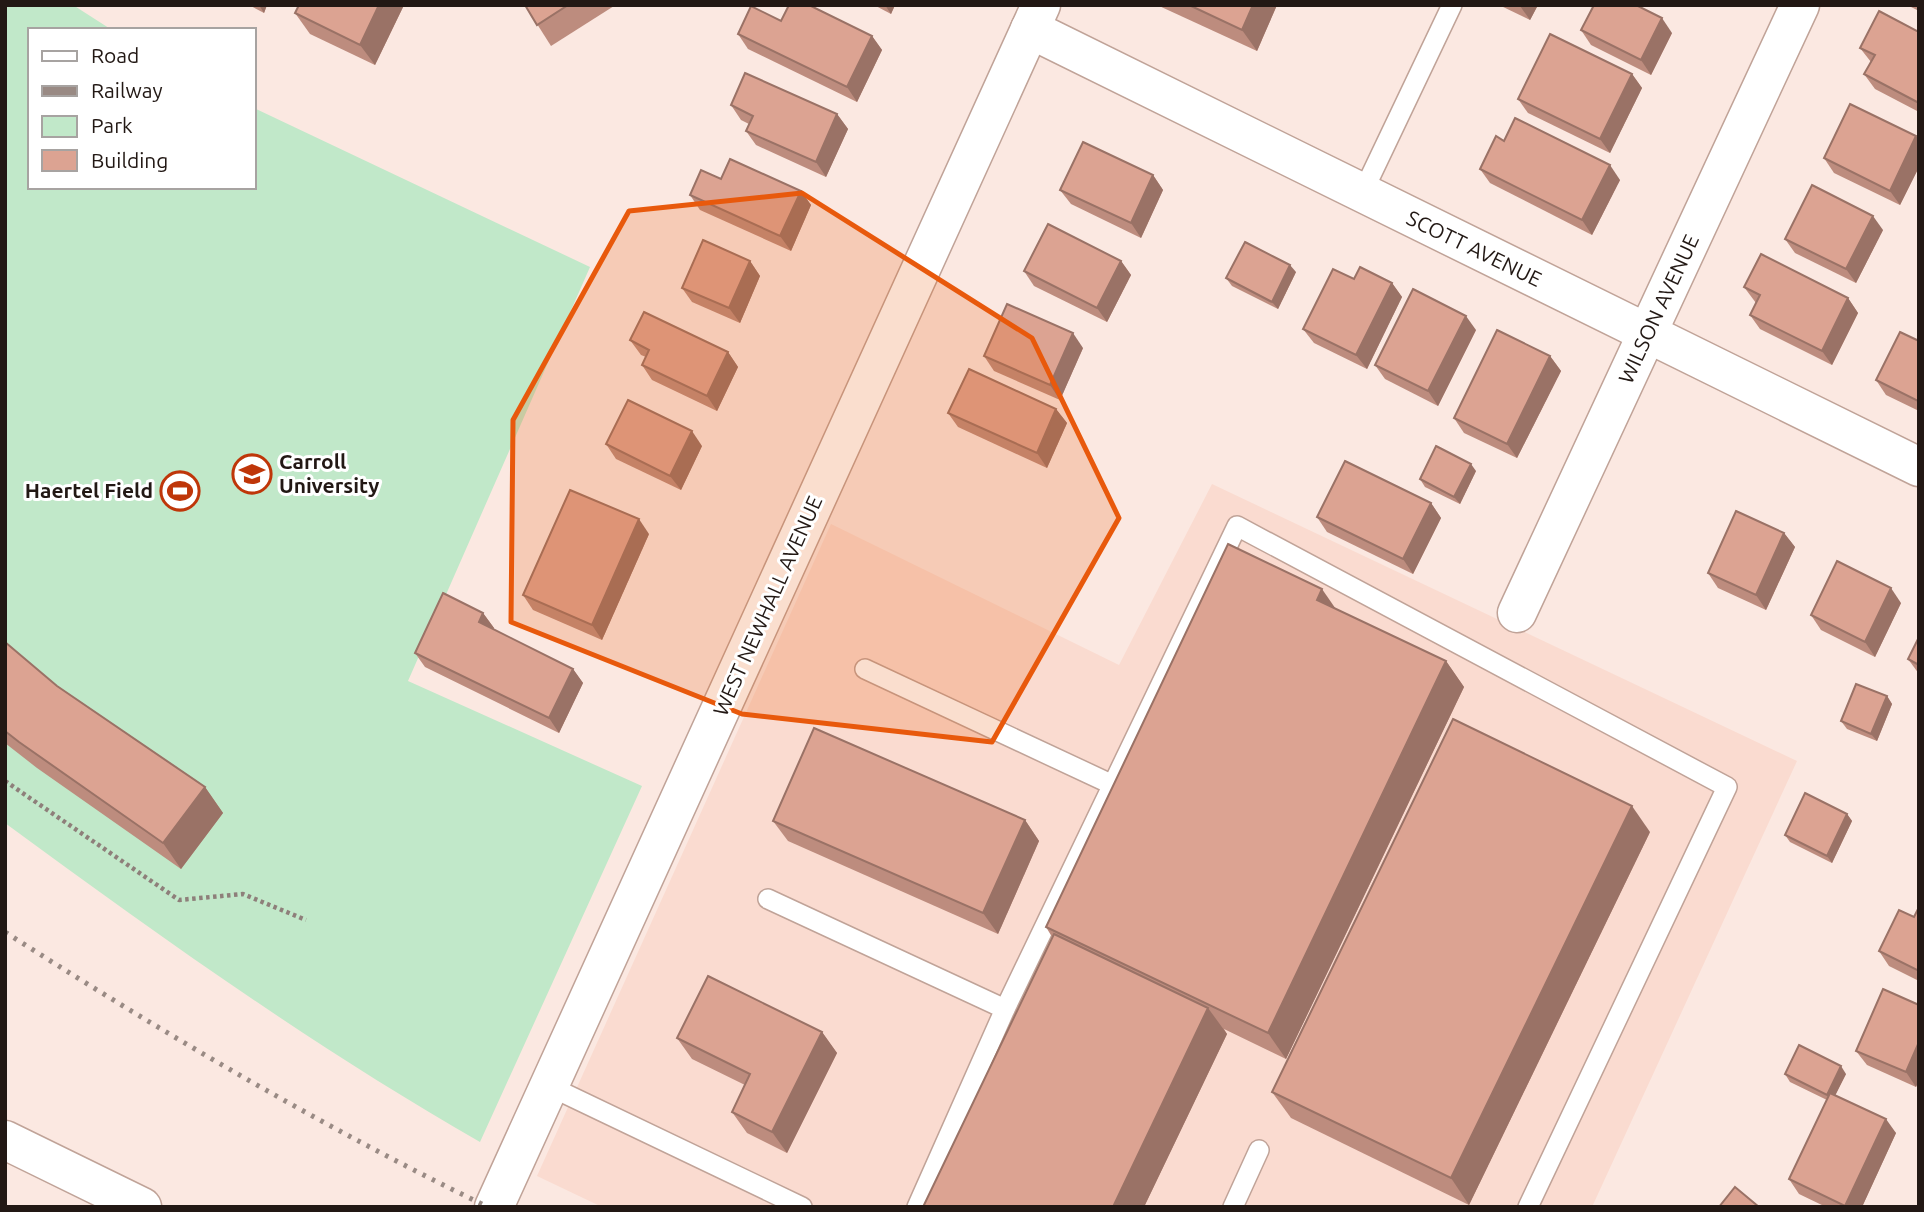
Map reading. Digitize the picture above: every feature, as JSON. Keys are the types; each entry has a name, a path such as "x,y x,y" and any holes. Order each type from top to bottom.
{"street":[{"name":"WILSON AVENUE","path":"1517,613 1800,5"},
{"name":"SCOTT AVENUE","path":"1036,17 1362,194 1919,467"},
{"name":"WEST NEWHALL AVENUE","path":"494,1207 1036,17"},
{"path":"5,1140 142,1207"}],"lane":[{"path":"1362,194 1452,5"},
{"path":"917,1207 1005,1009 1237,526 1727,787 1528,1207"},
{"path":"865,669 1112,785"},
{"path":"768,900 1005,1009"},
{"path":"549,1086 802,1207"},
{"path":"1233,1207 1259,1150"}],"path":[{"path":"5,781 179,900 243,894 306,920"}],"highlighted area":[{"path":"802,193 1032,338 1119,518 992,742 742,714 511,622 513,420 629,211"}],"shaded area":[{"path":"1212,484 1797,761 1592,1207 602,1207 537,1176 831,524 1119,665"}],"green space":[{"name":"Carroll University","path":"5,5 73,5 109,28 28,28 28,189 256,189 256,109 590,267 408,681 642,786 480,1142 297,1029 5,823"}],"building":[{"path":"299,5 379,5 360,45 295,13"},
{"path":"525,5 568,5 537,25"},
{"path":"789,5 809,5 872,36 847,87 738,34 751,6 781,21"},
{"path":"1189,5 1253,5 1242,30"},
{"path":"1594,5 1636,5 1662,18 1641,60 1581,30"},
{"path":"1879,11 1919,32 1919,103 1864,74 1875,55 1860,48"},
{"path":"1550,34 1632,74 1600,139 1518,99"},
{"path":"745,73 837,114 816,162 746,131 753,116 731,105"},
{"path":"1850,104 1916,136 1890,191 1824,158"},
{"path":"1515,118 1610,165 1582,220 1480,169 1496,136 1504,141"},
{"path":"1083,142 1153,175 1131,223 1060,190"},
{"path":"730,159 801,191 780,236 690,195 701,170 721,179"},
{"path":"1812,185 1873,216 1846,269 1785,239"},
{"path":"1048,224 1121,261 1097,308 1024,271"},
{"path":"703,240 750,261 729,308 682,288"},
{"path":"1245,242 1290,265 1272,302 1226,278"},
{"path":"1761,254 1848,298 1822,351 1750,315 1760,295 1744,287"},
{"path":"1360,267 1392,283 1356,355 1303,329 1333,269 1354,279"},
{"path":"1413,289 1466,316 1428,391 1375,365"},
{"path":"1007,304 1073,333 1050,385 984,356"},
{"path":"644,312 728,352 707,396 642,365 649,350 630,340"},
{"path":"1497,330 1550,356 1507,444 1454,418"},
{"path":"1900,332 1919,341 1918,401 1876,380"},
{"path":"969,369 1056,409 1037,453 948,413"},
{"path":"628,400 692,431 670,476 606,444"},
{"path":"1436,446 1471,464 1454,497 1420,479"},
{"path":"1345,461 1431,503 1403,559 1317,517"},
{"path":"570,490 639,519 592,625 523,595"},
{"path":"1736,511 1784,533 1756,595 1708,573"},
{"path":"1228,544 1322,589 1317,600 1446,661 1268,1033 1046,927"},
{"path":"1837,561 1891,588 1865,642 1811,615"},
{"path":"443,593 483,613 479,622 573,669 549,718 415,653"},
{"path":"1919,637 1919,665 1908,659"},
{"path":"5,642 57,686 205,787 163,843 5,731"},
{"path":"1856,684 1887,696 1871,734 1841,721"},
{"path":"1453,719 1632,806 1451,1178 1272,1092"},
{"path":"814,728 1025,820 983,913 773,821"},
{"path":"1805,793 1847,814 1827,856 1785,835"},
{"path":"1919,907 1919,971 1879,951 1899,910 1914,917"},
{"path":"1054,934 1208,1008 1113,1207 923,1207"},
{"path":"708,976 822,1032 772,1132 732,1112 750,1074 677,1038"},
{"path":"1883,989 1919,1005 1919,1042 1906,1072 1856,1051"},
{"path":"1799,1045 1841,1066 1827,1095 1785,1074"},
{"path":"1830,1093 1886,1119 1845,1206 1789,1179"},
{"path":"1735,1187 1759,1207 1719,1207"}],"railway":[{"path":"5,932 242,1077 364,1144 488,1207"}],"place":[{"name":"Carroll University","path":"252,474"},
{"name":"Haertel Field","path":"180,491"}]}
